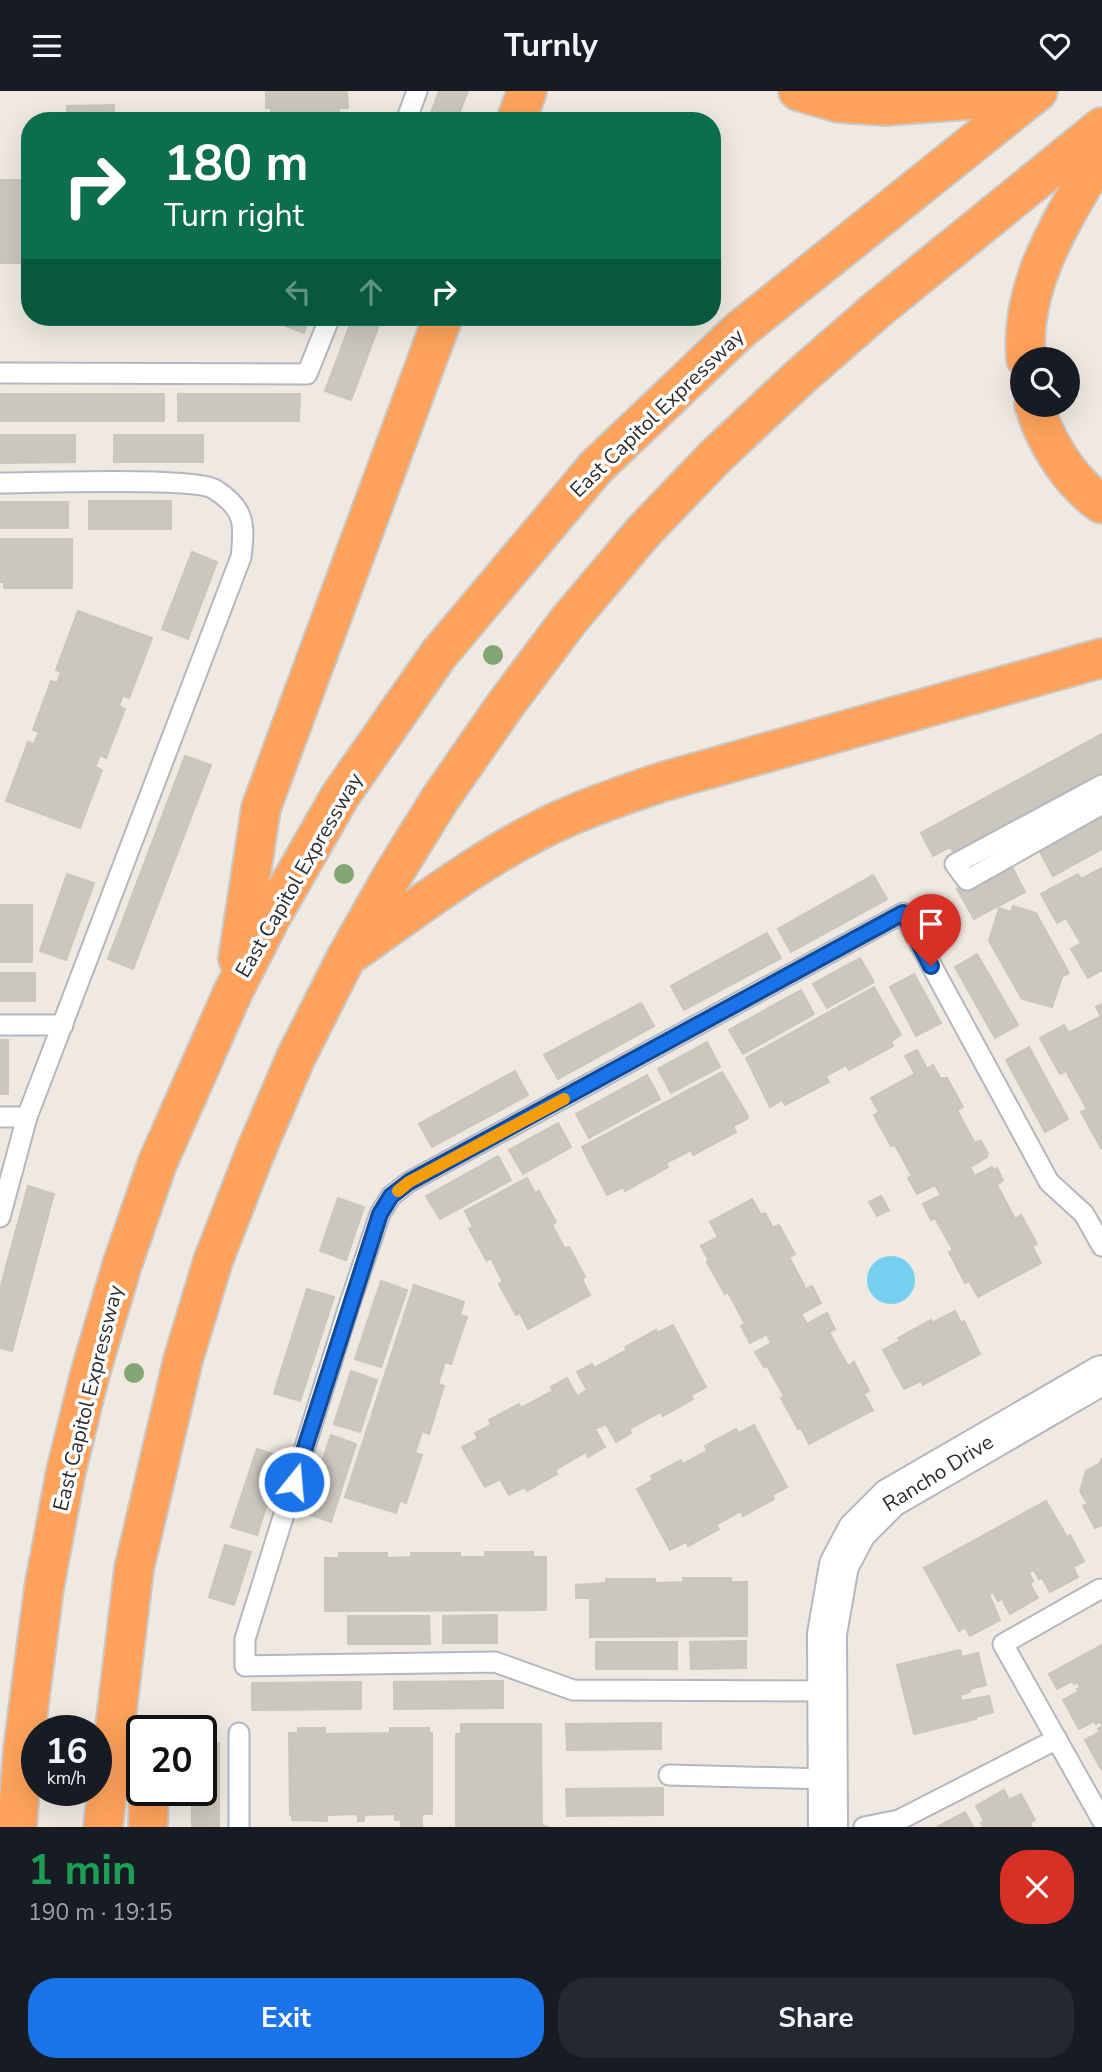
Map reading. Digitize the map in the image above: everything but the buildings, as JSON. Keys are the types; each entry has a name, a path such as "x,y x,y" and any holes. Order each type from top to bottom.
{"highway":[{"path":"519,112 527,91"},
{"path":"798,91 839,103 885,106 1035,93"},
{"name":"East Capitol Expressway","path":"16,1825 44,1588 66,1471 90,1374 122,1265 157,1164 233,992 271,917 340,796 439,654 596,467 740,330 1035,93"},
{"path":"103,1827 134,1569 183,1360 213,1261 291,1069 347,956 391,878 440,799 506,704 569,620 644,531 715,457 878,308 1102,127"},
{"path":"1026,347 1028,306 1039,270 1102,151"},
{"path":"233,992 261,808 440,326"},
{"path":"1039,417 1053,449 1070,473 1102,504"},
{"path":"347,956 505,850 551,825 607,800 1102,658"},
{"path":"117,1696 130,1715"},
{"path":"148,1827 149,1806"}],"street":[{"name":"Rancho Drive","path":"828,1827 827,1635 839,1565 857,1531 890,1498 1102,1375"}],"lane":[{"path":"409,112 417,91"},
{"path":"0,373 307,374 326,326"},
{"path":"0,482 173,482 212,487 239,511 244,529 241,557 27,1117 0,1217"},
{"path":"1102,785 955,864 967,880 1102,804"},
{"path":"827,1691 573,1690 495,1662 245,1666 245,1639 349,1306 380,1214 391,1196 409,1182 903,913 1049,1182 1084,1214 1102,1246"},
{"path":"0,1025 63,1025"},
{"path":"0,1117 27,1117"},
{"path":"1100,1589 1003,1644 1102,1820"},
{"path":"239,1734 239,1827"},
{"path":"863,1827 899,1820 1057,1739"},
{"path":"669,1775 827,1779"}],"water":[{"path":"891,1256 908,1263 915,1280 908,1297 891,1304 874,1297 867,1280 874,1263"}],"slow traffic":[{"path":"398,1191 409,1182 564,1099"}],"route":[{"path":"294,1482 380,1214 391,1196 409,1182 903,913 931,966"}]}
